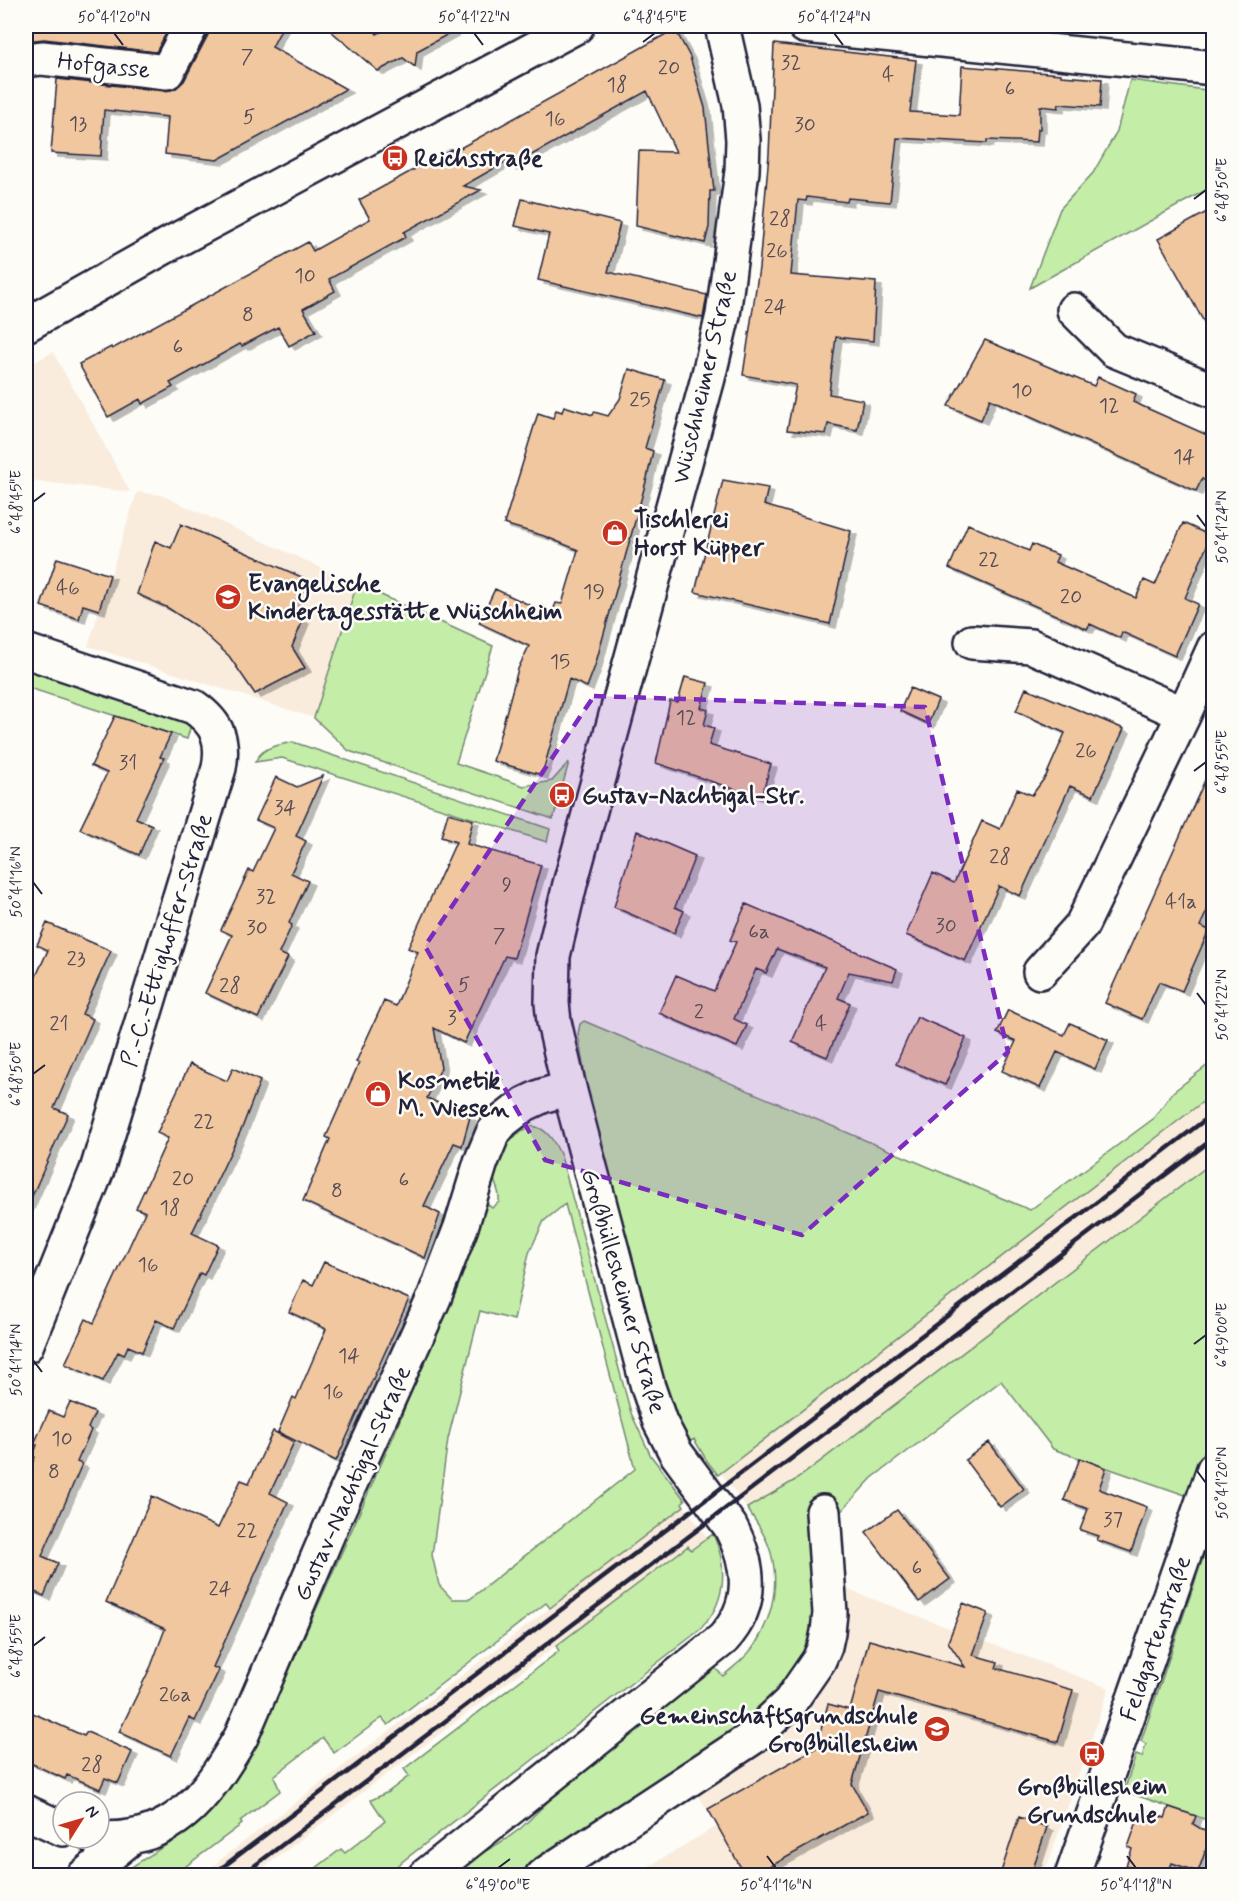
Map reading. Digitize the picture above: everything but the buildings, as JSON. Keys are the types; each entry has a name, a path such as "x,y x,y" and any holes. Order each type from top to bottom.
{"street":[{"name":"Hofgasse","path":"26,60 42,58 167,72 191,26"},
{"path":"26,325 196,230 577,26"},
{"name":"Wüschheimer Straße","path":"552,1003 551,975 557,936 723,315 739,210 743,140 733,66 722,26"},
{"path":"805,26 1214,68"},
{"path":"1074,310 1114,350 1214,391"},
{"path":"972,642 1031,646 1184,714"},
{"path":"1040,972 1082,925 1214,648"},
{"name":"P.-C.-Ettighoffer-Straße","path":"26,651 194,706 211,722 219,735 221,745 219,768 97,1170 26,1346"},
{"name":"Großbüllesheimer Straße","path":"425,1875 723,1639 732,1629 744,1601 747,1585 746,1568 730,1526 676,1453 660,1422 651,1397 569,1088 552,1003"},
{"name":"Gustav-Nachtigal-Straße","path":"111,1839 157,1831 178,1818 215,1778 235,1746 434,1298 493,1133 503,1121 525,1104 569,1088"},
{"name":"Feldgartenstraße","path":"1072,1875 1214,1469"},
{"path":"542,1875 752,1738 790,1702 819,1660 828,1632 829,1604 823,1512"},
{"path":"26,1812 51,1823"},
{"path":"84,1875 132,1837"}],"highlighted area":[{"path":"594,696 925,707 1008,1052 802,1235 545,1160 425,946"}],"shaded area":[{"path":"53,352 130,492 26,480 26,367"},
{"name":"Evangelische Kindertagesstätte Wüschheim","path":"137,492 161,495 357,584 314,718 88,646"},
{"path":"1213,1094 1213,1162 797,1479 747,1508 721,1473"},
{"path":"684,1506 708,1538 691,1551 687,1546 254,1875 199,1876"},
{"name":"Gemeinschaftsgrundschule Großbüllesheim","path":"838,1586 1109,1688 1044,1875 632,1876 717,1826 695,1790"}],"green space":[{"path":"1130,80 1213,91 1213,186 1030,288 1060,209 1093,173 1117,131"},
{"path":"357,584 493,646 456,763 524,786 552,781 569,762 562,787 556,786 552,800 558,803 553,819 349,751 314,718"},
{"path":"26,663 192,721 187,739 26,687"},
{"path":"293,742 550,829 547,842 282,758 255,762 266,750"},
{"path":"584,1021 1030,1210 1153,1119 1173,1092 1213,1061 1213,1094 718,1475 694,1439 688,1443 680,1430 663,1384 586,1082 578,1034 580,1024"},
{"path":"532,1126 538,1127 547,1133 561,1156 631,1413 651,1456 685,1500 682,1503 684,1506 550,1608 546,1603 388,1725 382,1718 334,1753 323,1738 274,1776 280,1791 240,1821 242,1824 174,1875 118,1876 183,1834 200,1819 225,1792 253,1751 394,1435 485,1202 492,1208 499,1202 494,1171 500,1154 525,1129","holes":["565,1204 635,1469 470,1599 452,1599 439,1585 432,1555 448,1439 480,1311 514,1320 529,1253 544,1221"]},
{"path":"1213,1162 1213,1427 1188,1496 1053,1449 1001,1381 872,1478 834,1519 811,1638 803,1664 767,1710 614,1817 523,1875 450,1876 467,1862 521,1828 569,1781 715,1668 723,1676 749,1653 767,1620 775,1582 768,1544 747,1508 797,1479"},
{"path":"1213,1515 1213,1822 1124,1791 1136,1755 1142,1757 1146,1744 1141,1741 1205,1552 1204,1546"},
{"path":"713,1534 721,1560 722,1586 714,1610 697,1632 385,1875 307,1875 341,1849 345,1853 385,1821 371,1800 388,1792 409,1776 404,1769 559,1651 556,1646 688,1546 691,1550"}],"railway":[{"path":"211,1876 1214,1113"},
{"path":"241,1876 1214,1138"}],"place":[{"name":"Reichsstraße","path":"395,158"},
{"name":"Tischlerei Horst Küpper","path":"615,533"},
{"name":"Evangelische Kindertagesstätte Wüschheim","path":"228,597"},
{"name":"Gustav-Nachtigal-Str.","path":"562,795"},
{"name":"Kosmetik M. Wiesen","path":"378,1094"},
{"name":"Gemeinschaftsgrundschule Großbüllesheim","path":"937,1729"},
{"name":"Großbüllesheim Grundschule","path":"1092,1754"}]}
